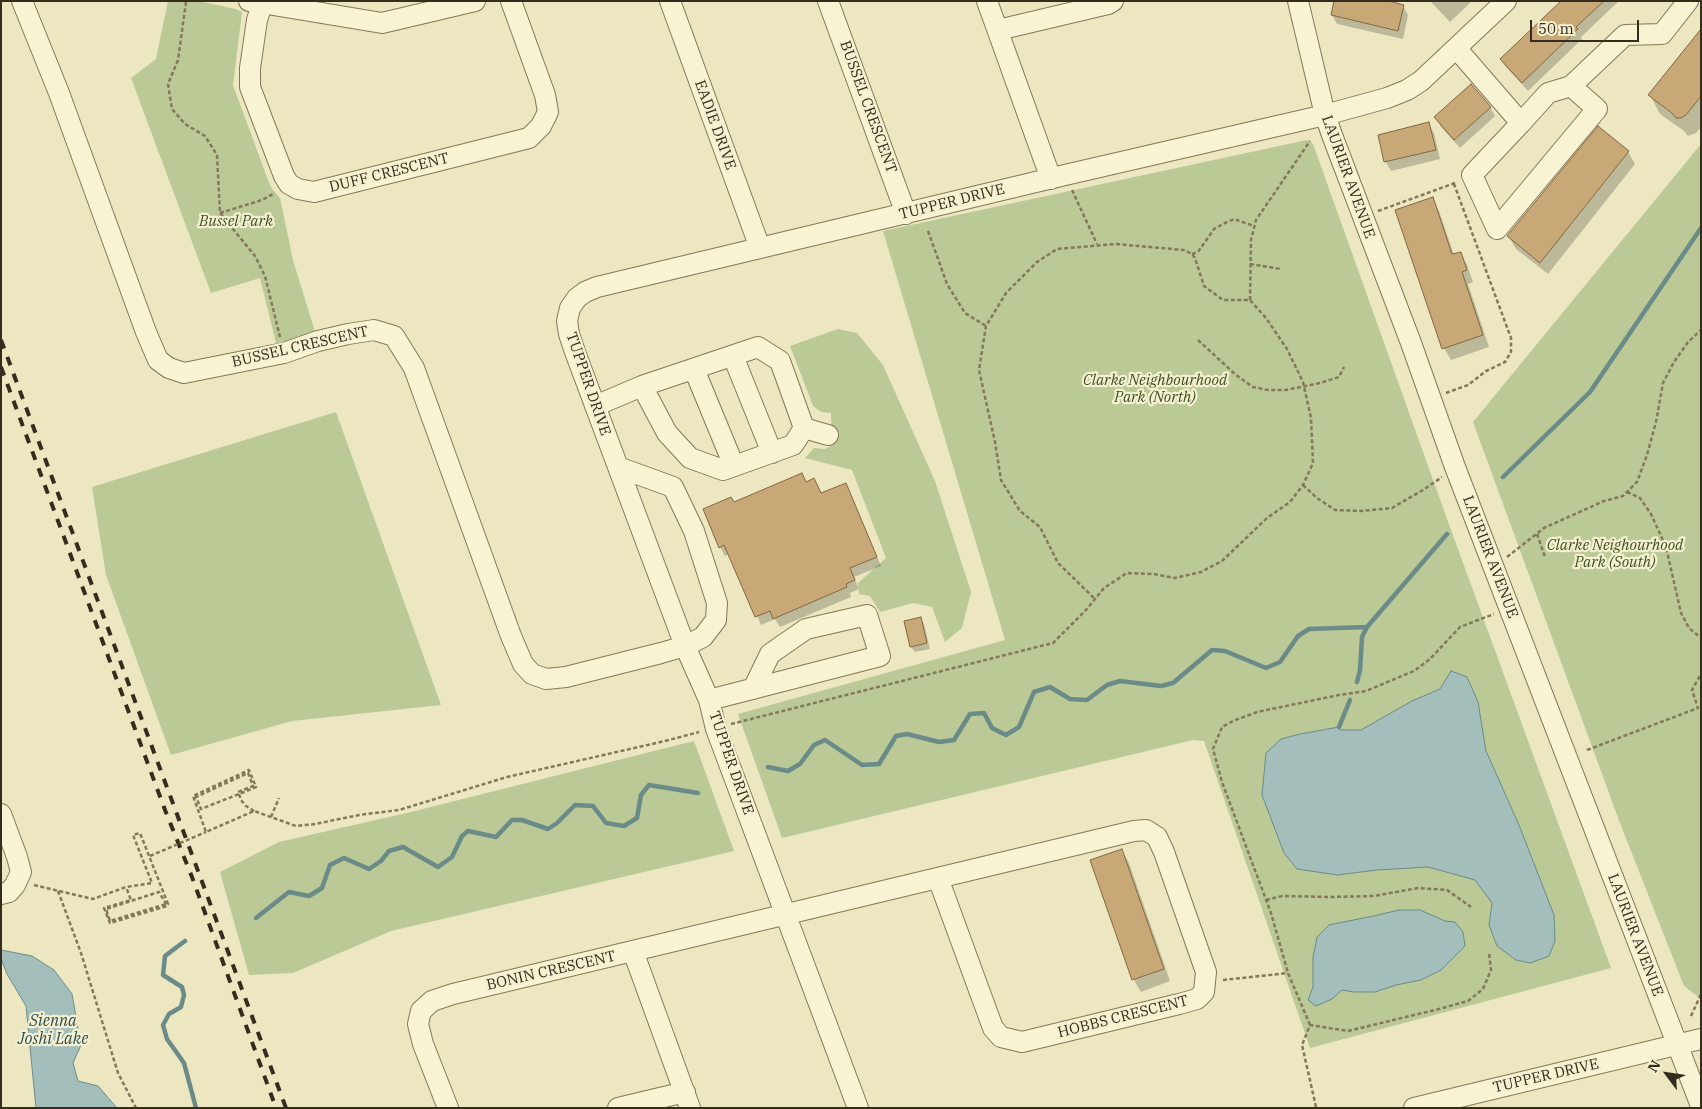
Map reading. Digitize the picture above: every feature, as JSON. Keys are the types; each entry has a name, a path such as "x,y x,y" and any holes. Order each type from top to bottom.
{"street":[{"name":"BUSSEL CRESCENT","path":"22,1 59,93 146,332 158,360 169,368 184,373 284,352 318,341 374,330 394,336 414,368 511,636 523,664 532,674 546,679 566,677 685,646 703,636 716,620 717,603 694,530 673,487 618,467"},
{"path":"289,184 284,176 250,87 250,68 257,20 255,2 382,23 475,1"},
{"name":"DUFF CRESCENT","path":"289,184 298,189 314,192 529,138 541,126 548,112 545,95 511,1"},
{"name":"EADIE DRIVE","path":"670,1 760,248"},
{"name":"BUSSEL CRESCENT","path":"828,1 906,214"},
{"path":"987,1 1058,177"},
{"path":"998,30 1108,4 1113,1"},
{"name":"LAURIER AVENUE","path":"1298,1 1325,116 1455,467 1701,1106"},
{"name":"TUPPER DRIVE","path":"858,1108 716,729 710,700 685,646 569,334 570,308 577,298 597,287 1058,177 1325,116 1387,98 1407,90 1421,81 1506,1"},
{"path":"1571,86 1597,109 1497,228 1463,179 1521,123 1548,93 1571,86 1625,35 1662,34 1688,1"},
{"path":"1456,48 1521,123"},
{"path":"595,406 642,386 758,347 780,361 804,428"},
{"path":"733,356 772,453"},
{"path":"694,369 734,466"},
{"path":"642,386 667,433 690,458 723,470 793,445 804,428"},
{"path":"804,428 828,435"},
{"path":"710,700 753,689 880,656 867,615 806,629 770,654 753,689"},
{"path":"1,814 21,872 18,881 9,892 1,894"},
{"name":"HOBBS CRESCENT","path":"785,914 1134,831 1146,830 1157,838 1164,852 1206,972 1204,992 1197,999 1179,1004 1022,1042 1001,1037 993,1028 938,878"},
{"name":"BONIN CRESCENT","path":"448,1108 423,1044 418,1024 421,1011 432,1001 453,994 785,914"},
{"path":"618,1108 688,1100 633,951"},
{"name":"TUPPER DRIVE","path":"1414,1108 1701,1039"}],"path":[{"path":"186,2 178,60 168,84 172,109 185,124 205,136 217,154 220,213 255,256 265,276 284,352"},
{"path":"238,794 246,806 254,811 296,826 315,824 360,814 399,810 507,777 716,729 737,722 1052,644 1096,599 1104,588 1127,573 1154,574 1175,578 1201,572 1222,561 1267,518 1290,502 1303,485 1313,463 1312,418 1304,386 1287,349 1266,318 1250,300 1251,240 1256,220 1310,141"},
{"path":"1058,177 1097,245"},
{"path":"1362,217 1463,179 1511,338 1511,352 1505,362 1486,371 1468,385 1430,398"},
{"path":"220,213 262,200 279,192 289,184"},
{"path":"1192,254 1198,252 1214,229 1234,219 1254,226"},
{"path":"928,231 947,284 965,313 986,326"},
{"path":"1096,599 1058,564 1040,527 1020,511 1000,480 995,442 979,370 986,326 1006,293 1036,262 1056,249 1116,244 1184,250 1192,254 1204,286 1223,300 1250,300"},
{"path":"1250,264 1281,269"},
{"path":"1493,566 1544,528 1604,500 1623,496 1637,482 1656,422 1663,383 1674,362 1688,342 1701,330"},
{"path":"1198,340 1236,375 1253,387 1268,390 1286,390 1320,383 1339,377 1344,367"},
{"path":"1303,485 1317,498 1335,510 1361,511 1392,508 1423,490 1455,467"},
{"path":"1627,492 1640,498 1652,514 1666,547 1680,613 1689,628 1701,638"},
{"path":"1537,534 1545,557"},
{"path":"1316,1107 1302,1046 1310,1025 1288,973 1266,900 1222,782 1213,749 1222,726 1257,712 1339,695 1366,692 1414,671 1430,659 1460,627 1509,608"},
{"path":"1587,750 1698,708 1692,690 1701,674"},
{"path":"206,832 193,796 249,770 256,787 201,809 196,797 248,773 254,786 238,792 238,794"},
{"path":"271,817 279,798"},
{"path":"150,856 254,811"},
{"path":"18,881 93,900 126,887 152,883 133,836 140,833 168,904 166,904 167,906 110,923 104,908 131,900 126,887"},
{"path":"1266,900 1282,896 1330,898 1374,896 1418,888 1447,890 1470,907"},
{"path":"58,891 81,953 118,1073 136,1108"},
{"path":"159,892 166,904 110,921 106,909 159,892"},
{"path":"1310,1025 1348,1031 1468,1001 1483,989 1491,970 1489,954"},
{"path":"1223,980 1288,973"},
{"path":"1691,1016 1701,994"}],"green space":[{"name":"Bussel Park","path":"168,1 198,1 242,12 233,85 268,180 272,189 280,198 293,260 316,335 276,343 260,278 211,293 131,78 156,59"},
{"name":"Clarke Neighbourhood Park (North)","path":"1307,140 1313,144 1447,519 1611,968 1310,1048 1204,741 1193,740 782,838 738,714 1005,640 883,231"},
{"name":"Clarke Neighourhood Park (South)","path":"1701,144 1701,999 1684,986 1620,823 1473,422"},
{"path":"838,329 857,333 883,365 935,481 971,592 962,628 945,642 932,607 913,603 880,612 870,596 859,594 858,583 886,558 852,470 805,458 814,448 825,449 832,445 831,413 821,412 813,406 790,346"},
{"path":"336,412 441,705 292,721 171,755 106,575 92,487"},
{"path":"694,741 734,851 391,931 293,973 249,975 220,872 279,842 411,812"}],"water":[{"path":"1451,671 1467,677 1478,702 1486,751 1519,825 1554,915 1555,941 1549,956 1530,963 1516,960 1497,946 1489,925 1492,903 1475,880 1428,867 1337,875 1297,869 1284,853 1262,795 1266,753 1281,739 1339,727 1340,730 1361,730 1412,701 1440,689"},
{"path":"1399,910 1420,910 1445,921 1455,922 1463,932 1465,946 1441,970 1421,980 1375,992 1342,990 1332,999 1316,1006 1308,1000 1313,987 1313,957 1317,937 1329,925"},
{"name":"Sienna Joshi Lake","path":"1,950 32,956 54,970 72,994 81,1045 73,1063 78,1081 98,1086 117,1108 36,1108 26,1006 7,974 1,959"}],"building":[{"path":"1334,1 1389,1 1404,5 1398,31 1331,15"},
{"path":"1561,1 1604,1 1522,83 1500,59"},
{"path":"1701,29 1701,96 1686,115 1676,118 1648,95"},
{"path":"1471,84 1491,107 1454,140 1434,117"},
{"path":"1429,122 1436,150 1384,162 1378,135"},
{"path":"1598,126 1629,151 1540,263 1507,236"},
{"path":"1433,197 1452,254 1461,252 1467,270 1462,272 1483,335 1442,349 1395,210"},
{"path":"802,473 806,482 814,478 821,493 846,483 877,557 850,568 855,580 846,584 847,587 773,619 770,611 755,617 724,545 719,548 703,509 731,497 734,502"},
{"path":"921,617 927,643 910,647 904,621"},
{"path":"1122,849 1164,969 1132,980 1090,860"}],"waterway":[{"path":"1503,477 1590,392 1701,228"},
{"path":"1357,682 1360,670 1362,637 1367,627 1447,534"},
{"path":"768,767 788,771 800,764 814,745 825,740 862,765 879,764 896,736 907,734 939,742 954,740 970,714 984,713 992,728 1006,735 1019,727 1034,692 1050,687 1070,699 1087,700 1107,685 1120,681 1161,686 1173,683 1212,650 1225,651 1266,668 1280,662 1298,636 1309,629 1367,627"},
{"path":"1339,727 1350,700"},
{"path":"256,918 289,892 309,896 322,888 330,865 344,858 369,869 381,861 389,851 403,847 438,867 452,857 462,836 468,831 496,837 512,820 522,820 548,829 575,805 593,806 606,823 624,826 637,818 641,795 649,785 698,793"},
{"path":"185,941 165,956 163,975 182,987 184,995 181,1007 169,1014 163,1025 167,1039 184,1063 196,1108"}],"railway":[{"path":"1,340 286,1108"},
{"path":"1,367 165,810 192,877 276,1108"}]}
